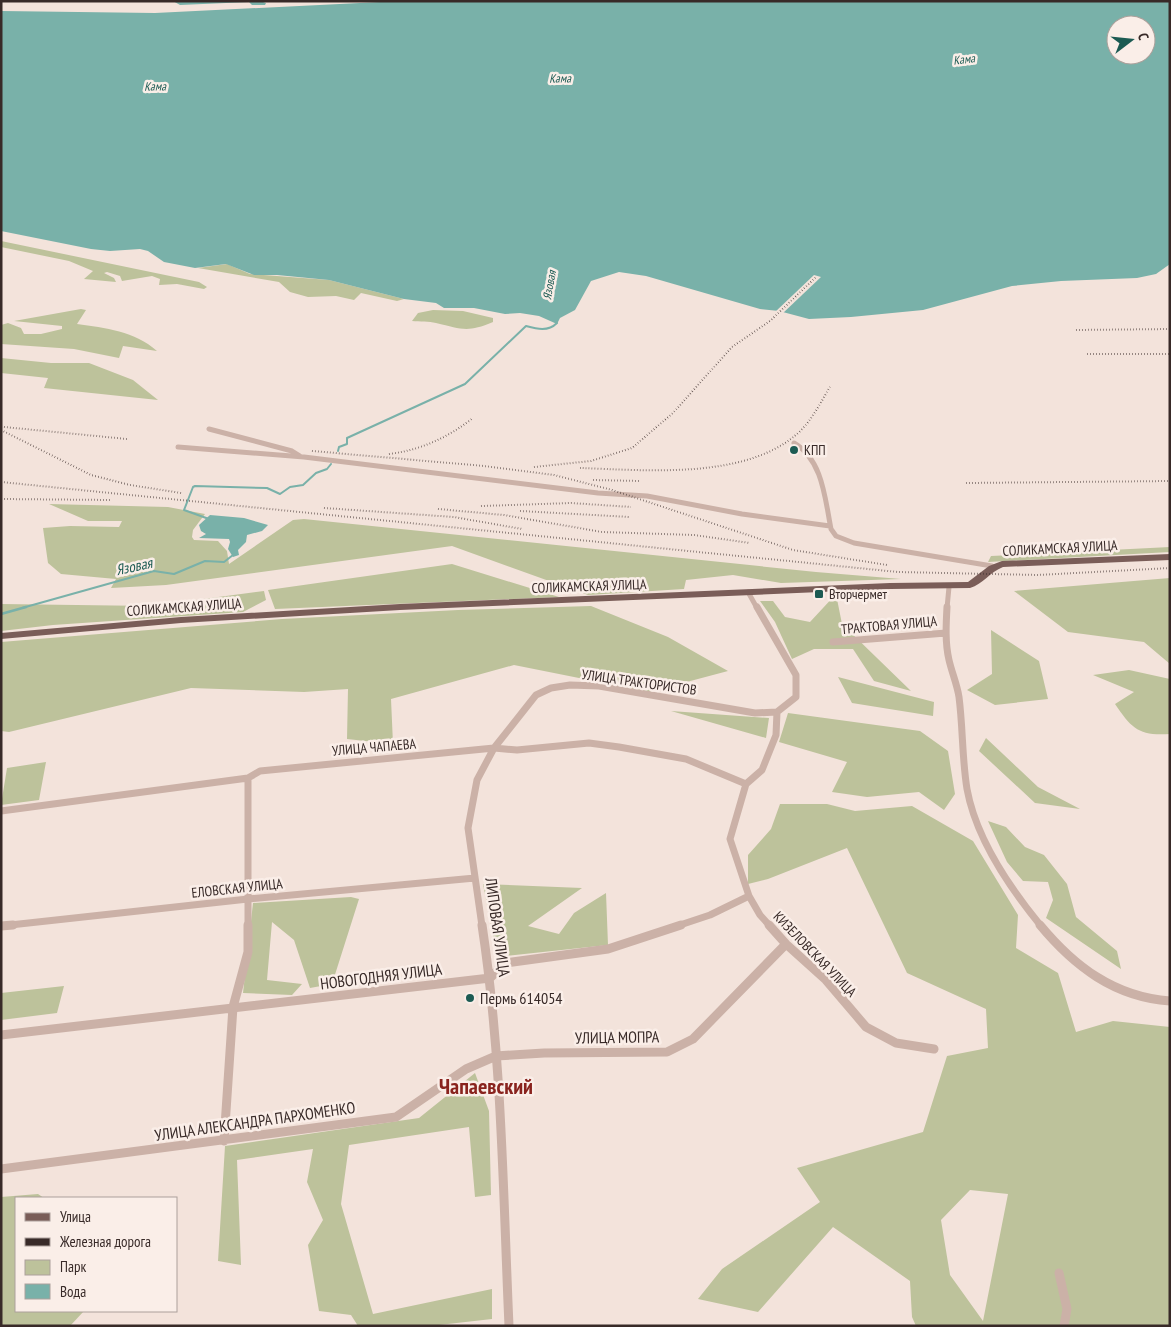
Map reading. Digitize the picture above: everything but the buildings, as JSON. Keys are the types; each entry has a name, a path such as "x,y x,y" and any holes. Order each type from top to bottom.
{"main road":[{"name":"СОЛИКАМСКАЯ УЛИЦА","path":"1,636 111,625 410,607 890,586 970,586 976,583 992,566 1002,564 1170,557"}],"street":[{"path":"209,429 292,451 304,457"},
{"path":"794,443 802,444 816,467 830,526 836,536 854,543 992,566"},
{"path":"178,447 304,457 598,493 635,495 742,514 830,526"},
{"path":"949,587 946,633 948,658 955,675 961,714 965,782 974,815 992,853 1021,901 1042,928 1080,967 1117,989 1158,1001 1170,1001"},
{"path":"748,592 796,675 796,698 778,712"},
{"name":"ТРАКТОВАЯ УЛИЦА","path":"833,642 946,633"},
{"name":"УЛИЦА ТРАКТОРИСТОВ","path":"494,748 536,695 551,688 570,685 618,689 755,713 778,712"},
{"name":"КИЗЕЛОВСКАЯ УЛИЦА","path":"778,712 776,735 762,770 746,784 730,839 749,896 760,915 786,944 826,980 866,1027 896,1043 934,1048"},
{"name":"УЛИЦА ЧАПАЕВА","path":"1,811 248,778 260,771 494,748 517,750 589,743 686,759 746,784"},
{"name":"ЛИПОВАЯ УЛИЦА","path":"494,748 478,780 468,828 490,978 496,1056 509,1326"},
{"path":"224,1141 233,1007 248,952 248,778"},
{"name":"ЕЛОВСКАЯ УЛИЦА","path":"1,926 248,899 476,878"},
{"path":"490,978 505,963 608,949 710,915 749,896"},
{"name":"УЛИЦА МОПРА","path":"496,1056 544,1053 666,1052 693,1039 786,944"},
{"name":"НОВОГОДНЯЯ УЛИЦА","path":"1,1035 490,978"},
{"name":"УЛИЦА АЛЕКСАНДРА ПАРХОМЕНКО","path":"1,1169 396,1117 466,1069 496,1056"},
{"path":"1059,1273 1066,1309 1064,1326"}],"green space":[{"path":"1,241 199,282 207,287 204,289 177,284 159,285 160,279 152,276 122,281 120,276 107,272 104,273 114,278 116,282 84,279 93,271 69,261 1,247"},
{"path":"227,264 250,274 329,280 404,299 397,301 361,293 354,300 336,296 308,297 290,292 279,282 198,268"},
{"path":"81,309 86,310 77,324 109,329 129,335 148,344 157,351 123,346 119,358 74,349 1,344 1,325 8,323 21,328 24,334 41,334 62,329 62,326 14,321"},
{"path":"433,310 463,311 493,318 493,322 477,328 465,329 433,322 412,321 418,313"},
{"path":"1,358 51,363 89,363 133,380 158,400 44,388 48,378 1,373"},
{"path":"49,504 168,507 205,514 193,530 192,537 194,540 218,541 227,551 229,564 293,520 304,519 816,572 901,579 781,583 733,575 686,580 684,589 588,595 452,546 166,585 111,588 116,579 61,574 48,563 43,528 70,526 119,527 122,521 88,521"},
{"path":"1170,547 1170,552 988,562 991,556"},
{"path":"452,564 559,597 275,609 268,590"},
{"path":"1170,578 1170,664 1144,642 1068,632 1014,591"},
{"path":"264,591 266,600 243,612 53,625 1,631 1,604 151,606"},
{"path":"836,594 842,624 911,691 874,681 853,649 814,649 792,659 775,622 760,601 773,601 785,617 810,622"},
{"path":"591,606 668,637 728,671 649,692 514,665 391,699 393,744 347,739 348,689 304,692 191,688 9,732 1,731 1,642 282,619 458,610"},
{"path":"991,630 1039,661 1048,699 995,705 967,690 992,674"},
{"path":"1129,670 1170,679 1170,734 1151,734 1137,729 1126,720 1115,704 1134,692 1093,675"},
{"path":"838,677 934,702 933,716 852,703"},
{"path":"671,711 769,718 766,738"},
{"path":"788,713 920,731 948,751 955,794 944,810 919,792 867,797 832,792 847,762 779,742"},
{"path":"986,738 1038,787 1080,809 1035,803 979,751"},
{"path":"46,762 39,800 1,805 7,768"},
{"path":"780,804 827,804 855,811 912,806 973,841 1018,915 1016,948 1058,973 1076,1032 1113,1021 1170,1027 1170,1326 916,1326 912,1317 910,1281 833,1227 758,1312 698,1299 722,1269 820,1202 797,1168 923,1132 947,1056 988,1048 986,1009 907,973 847,848 768,879 748,884 748,855 771,829","holes":["970,1190 1008,1194 983,1321 950,1275 941,1220"]},
{"path":"988,821 1006,827 1025,847 1044,855 1067,884 1076,917 1117,951 1121,969 1046,918 1053,900 1048,882 1023,881 1007,862"},
{"path":"483,884 582,888 528,926 559,934 574,913 606,893 608,945 497,957"},
{"path":"351,897 359,899 332,984 310,988 294,940 272,922 267,980 302,984 292,995 243,993 253,903"},
{"path":"64,986 57,1013 1,1020 1,993"},
{"path":"475,1073 489,1111 491,1195 475,1197 469,1127 349,1145 341,1204 373,1314 492,1289 492,1319 430,1326 358,1326 351,1315 319,1311 308,1245 323,1220 307,1182 313,1149 237,1160 241,1265 218,1261 225,1146 419,1118"},
{"path":"38,1194 42,1197 15,1197 15,1312 83,1312 70,1326 1,1326 1,1197"}],"water":[{"path":"173,1 260,1 266,3 265,5 252,5 249,2 180,5"},
{"name":"Кама","path":"400,1 1170,1 1170,264 1156,274 1137,278 1061,281 1012,286 923,310 809,319 779,311 760,309 646,276 619,272 591,281 575,310 560,318 557,324 539,316 520,313 505,314 474,308 444,308 436,303 404,299 329,280 277,275 254,275 226,264 195,268 164,262 148,251 140,249 110,251 91,249 1,231 1,11 155,13"},
{"path":"210,515 244,518 268,525 262,531 247,535 246,542 238,550 239,555 233,557 228,549 229,539 199,538 206,534 201,531 199,525"}],"pier":[{"path":"814,275 821,277 782,314 774,313"}],"waterway":[{"name":"Язовая","path":"338,451 339,447 347,444 347,438 465,384 526,326 546,329 557,323"},
{"name":"Язовая","path":"209,519 184,510 195,486 267,488 280,494 290,487 303,485 316,473 327,469 331,464"},
{"name":"Язовая","path":"22,608 154,571 174,574 205,561 224,562 233,555"},
{"name":"Язовая","path":"1,614 26,607"}],"railway":[{"path":"534,467 591,461 632,448 673,413 732,347 770,321 816,277"},
{"path":"1076,330 1170,329"},
{"path":"1087,354 1170,354"},
{"path":"580,468 634,470 693,469 722,466 750,459 775,449 797,434 811,418 830,387"},
{"path":"389,454 412,450 433,442 453,432 473,418"},
{"path":"4,427 127,439"},
{"path":"1,430 91,475 130,485 181,493"},
{"path":"312,451 484,466 554,475 612,490 793,550 887,565"},
{"path":"593,480 640,481"},
{"path":"966,483 1170,481"},
{"path":"1,482 898,572 1038,575 1170,568"},
{"path":"1,499 111,500"},
{"path":"481,506 571,503 631,507"},
{"path":"324,508 454,517 522,529"},
{"path":"438,509 504,515 602,532 694,535 750,543"},
{"path":"520,511 630,517"}],"place":[{"name":"КПП","path":"794,450"},
{"name":"Вторчермет","path":"819,594"},
{"name":"Пермь 614054","path":"470,998"}],"district":[{"name":"Чапаевский","path":"486,1086"}]}
